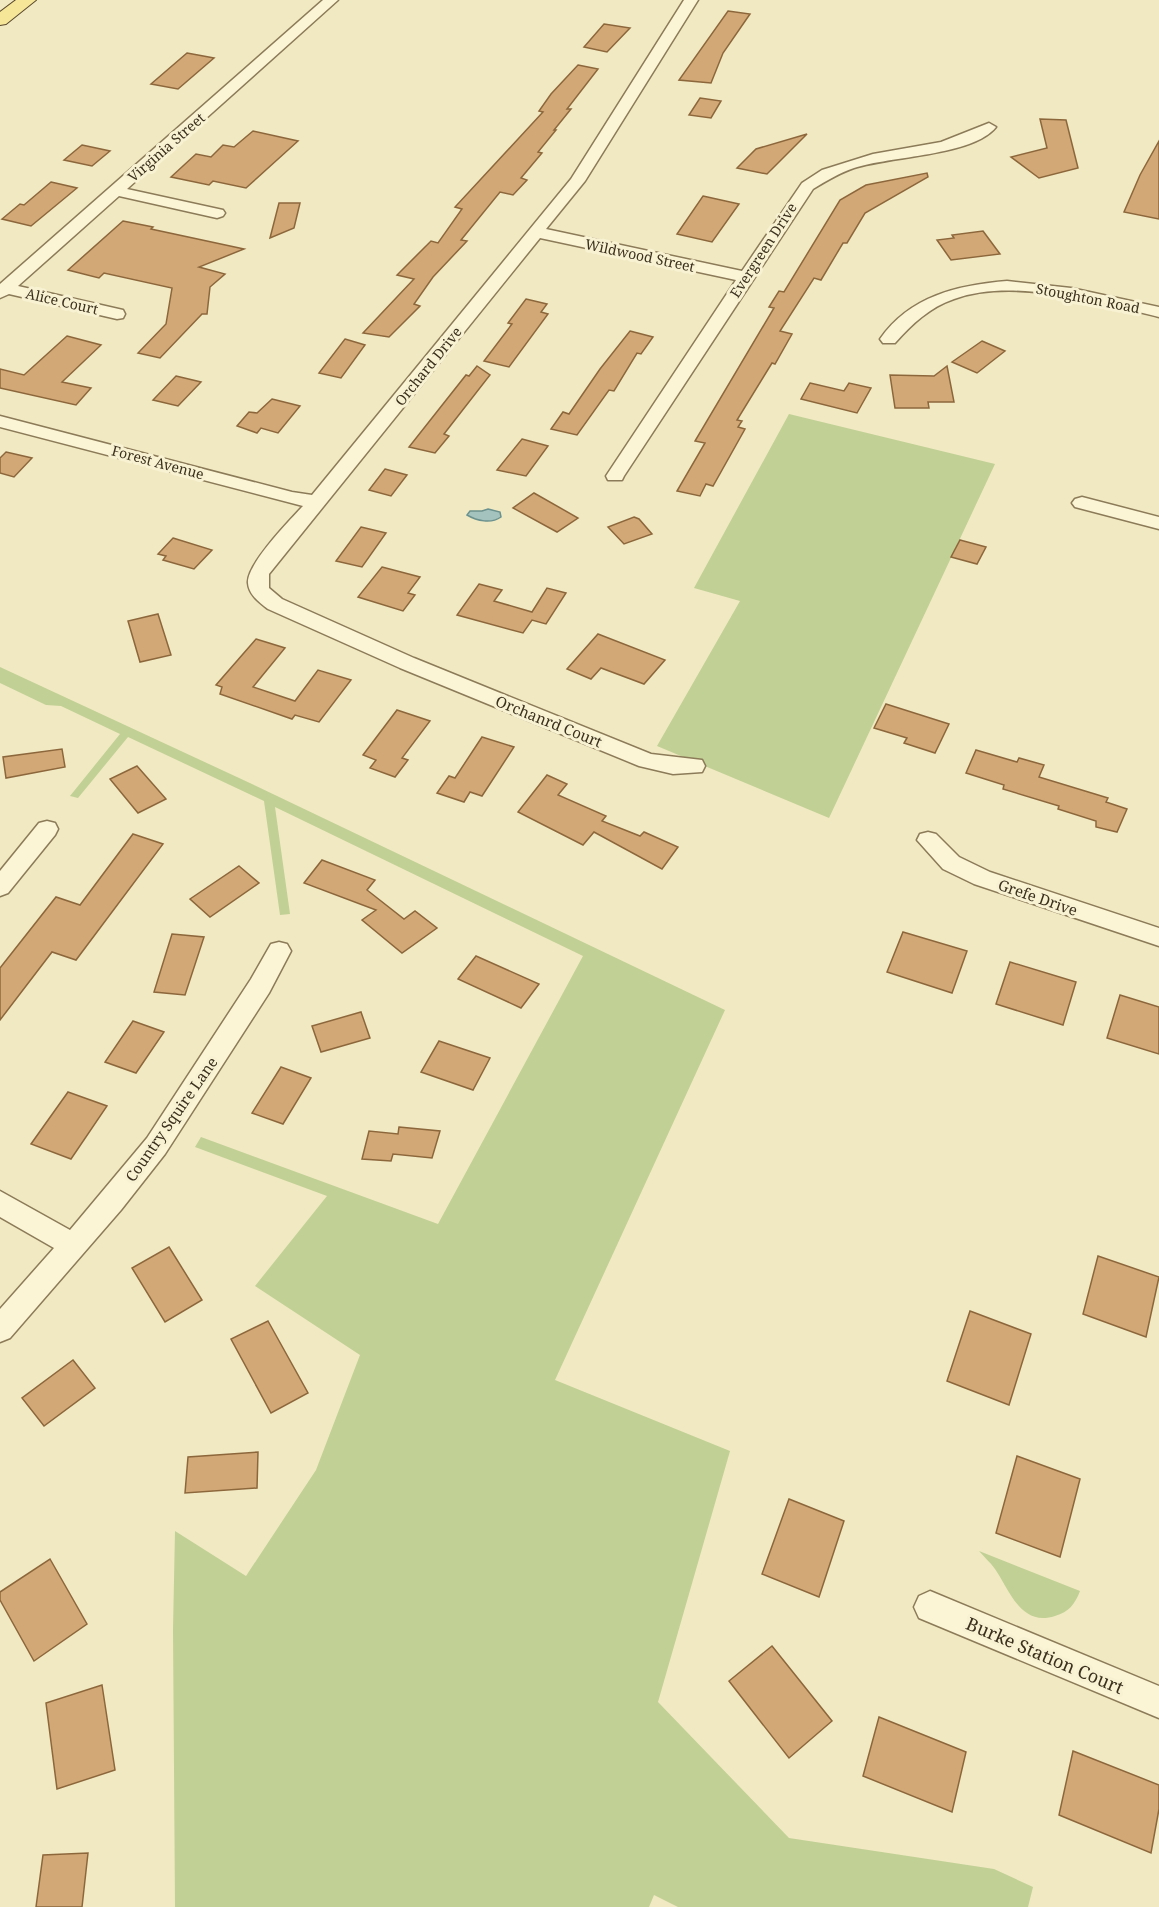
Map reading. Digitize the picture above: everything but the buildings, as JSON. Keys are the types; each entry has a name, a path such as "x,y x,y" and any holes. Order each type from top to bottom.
{"main road":[{"path":"0,20 22,1"}],"street":[{"name":"Virginia Street","path":"3,291 331,0"},
{"name":"Orchard Drive","path":"407,663 275,604 258,588 259,573 577,181 691,0"},
{"name":"Evergreen Drive","path":"615,477 799,195 826,174 856,164 963,142 989,127"},
{"path":"116,191 217,213"},
{"name":"Wildwood Street","path":"536,232 745,277"},
{"name":"Stoughton Road","path":"889,339 906,321 924,307 976,289 1009,286 1038,287 1159,312"},
{"name":"Alice Court","path":"3,291 117,314"},
{"name":"Forest Avenue","path":"0,421 291,498 316,502"},
{"path":"1082,503 1159,523"},
{"name":"Orchanrd Court","path":"407,663 647,761 673,766 694,766"},
{"path":"0,887 47,830"},
{"name":"Grefe Drive","path":"928,840 951,862 982,879 1159,937"},
{"name":"Country Squire Lane","path":"0,1329 112,1202 156,1146 260,986 279,951"},
{"path":"0,1203 72,1245"},
{"name":"Burke Station Court","path":"930,1607 1159,1702"}],"green space":[{"path":"789,414 995,464 829,818 657,746 740,601 694,588"},
{"path":"0,667 252,784 725,1010 555,1380 730,1451 658,1702 789,1838 994,1869 1033,1887 1028,1907 678,1907 654,1895 649,1907 175,1907 173,1629 175,1531 246,1576 316,1470 360,1355 255,1286 327,1196 195,1147 201,1137 438,1224 583,956 275,807 290,914 280,915 264,801 128,737 78,798 70,796 120,734 61,706 46,705 0,683"},
{"path":"979,1551 1080,1591 1074,1604 1060,1614 1043,1618 1025,1612 995,1569"}],"water":[{"path":"488,509 500,512 501,517 484,521 467,515 470,511"}]}
